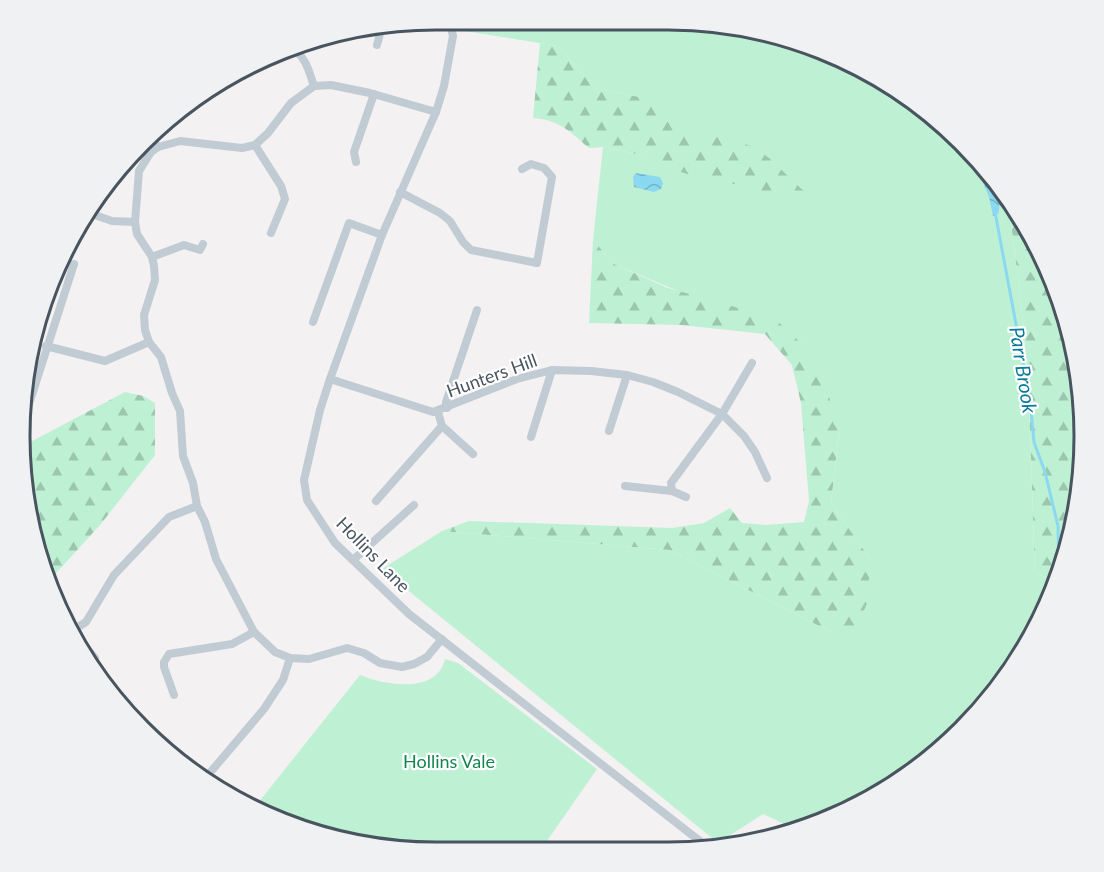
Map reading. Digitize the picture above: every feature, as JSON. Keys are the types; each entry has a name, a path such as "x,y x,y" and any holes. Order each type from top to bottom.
{"street":[{"name":"Hollins Lane","path":"452,30 453,36 444,86 436,112 382,235 330,379 304,480 307,501 335,543 409,614 699,841"},
{"path":"377,45 380,34"},
{"path":"300,54 314,86"},
{"path":"436,112 374,94 331,85 314,86 291,103 268,133 255,145 242,148 180,141 158,147 147,158 140,171 135,222 138,234 152,257 155,279 143,323 149,342 161,357 180,411 183,456 193,483 197,506 216,559 254,632 275,652 290,658 309,659 347,648 364,653 380,663 402,667 427,657 442,639"},
{"path":"356,162 354,152 374,94"},
{"path":"155,143 158,147"},
{"path":"255,145 280,186 285,199 272,233"},
{"path":"400,192 440,213 450,221 471,250 537,263 552,177 544,168 531,164 522,169"},
{"path":"96,213 112,221 135,222"},
{"path":"313,322 349,223 382,235"},
{"path":"152,257 184,245 200,250 203,243"},
{"path":"32,391 74,264"},
{"path":"447,408 446,402 477,310"},
{"path":"46,346 105,361 149,342"},
{"path":"672,491 671,483 722,414 752,363"},
{"path":"531,437 552,370"},
{"name":"Hunters Hill","path":"438,412 517,379 552,370 627,375 702,402 722,414 744,436 767,477"},
{"path":"609,431 627,375"},
{"path":"330,379 429,412 438,412 442,426 473,454"},
{"path":"376,501 442,426"},
{"path":"625,486 672,491 686,497"},
{"path":"352,560 414,505"},
{"path":"78,627 86,622 114,575 169,517 197,506"},
{"path":"174,695 164,667 169,654 232,644 254,632"},
{"path":"209,774 264,709 283,680 290,658"}],"green space":[{"path":"465,31 695,31 747,38 799,52 871,84 915,114 936,131 973,168 1008,214 1026,351 1035,574 1048,578 1020,639 1006,662 973,704 936,741 915,758 894,774 848,800 785,824 763,814 726,838 714,840 382,569 442,531 670,550 831,632 870,559 831,503 839,431 801,343 614,264 593,240 603,147 642,155 639,97 594,88 558,46"},
{"path":"540,43 558,46 594,88 639,97 676,126 752,146 769,158 811,198 756,194 744,186 697,177 665,167 642,155 603,147 589,148 557,124 533,118"},
{"path":"1008,214 1032,256 1052,305 1071,383 1074,436 1071,489 1060,541 1048,578 1035,574 1026,351"},
{"path":"593,240 614,264 668,288 774,318 801,343 821,369 839,431 831,503 870,559 868,601 856,629 831,632 670,550 442,531 469,521 672,528 704,523 730,508 742,523 766,525 804,522 809,501 801,403 792,365 765,334 682,325 589,323"},
{"path":"125,392 143,396 155,403 155,455 100,525 55,575 44,541 33,489 30,442"},
{"name":"Hollins Vale","path":"445,659 458,663 597,769 546,842 436,842 383,839 331,828 259,801 360,675 382,682 408,684 421,683 432,678 440,670"}],"water":[{"path":"636,173 660,177 663,183 661,189 654,192 634,187 633,177"},
{"path":"981,178 999,201 998,214 993,216 989,197"}],"waterway":[{"name":"Parr Brook","path":"995,212 1030,399 1034,442 1045,472 1058,526 1058,546"}]}
